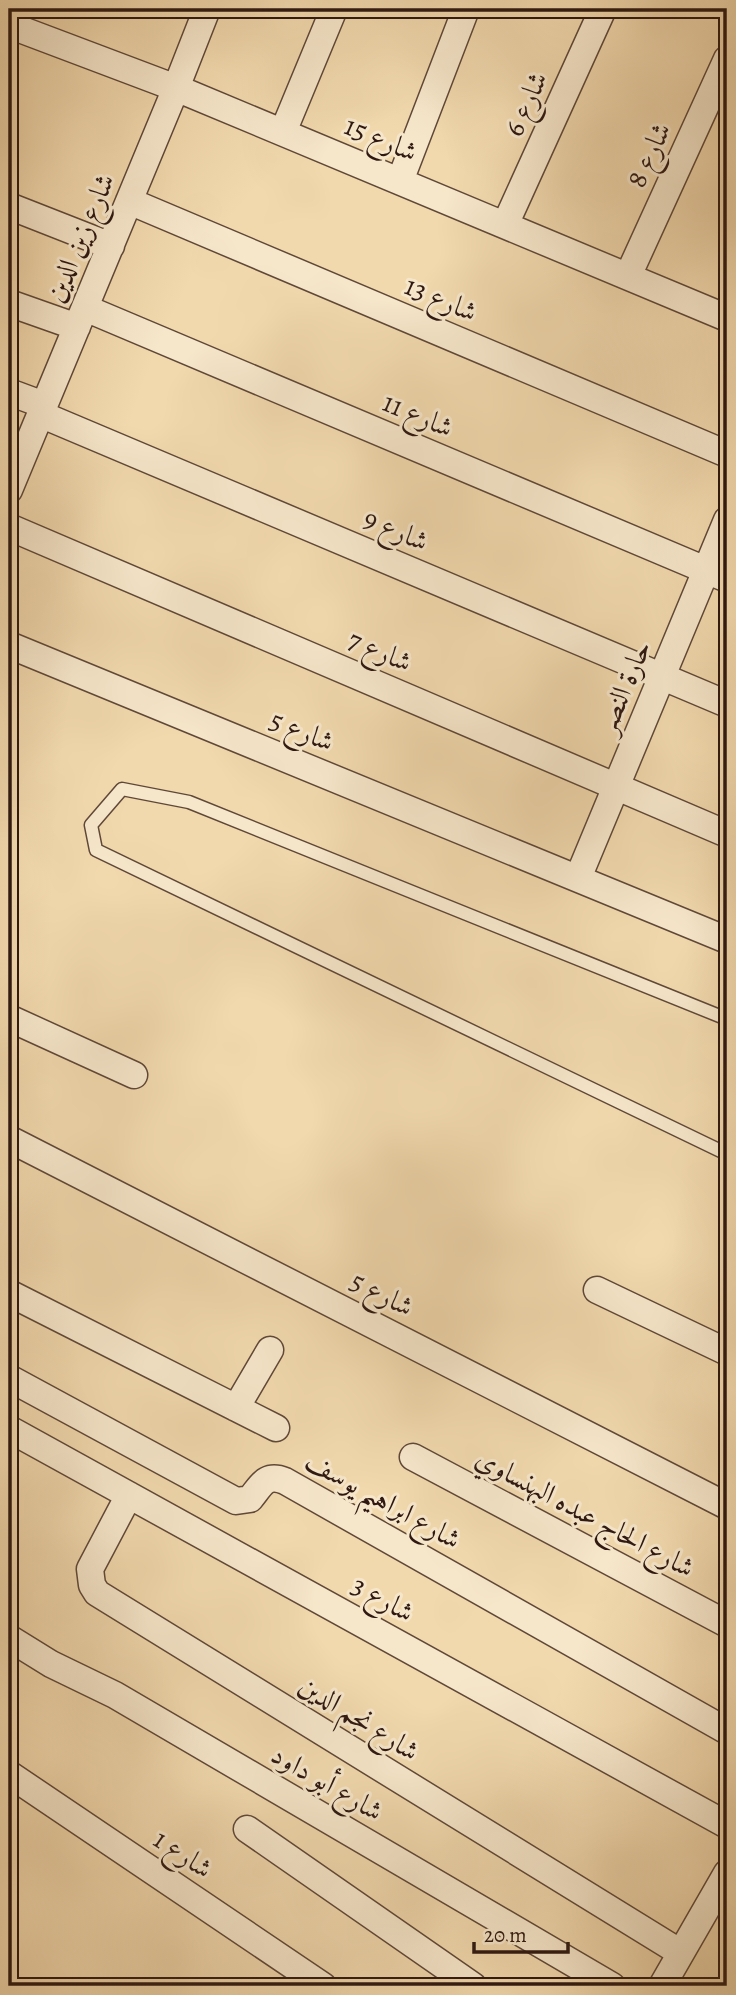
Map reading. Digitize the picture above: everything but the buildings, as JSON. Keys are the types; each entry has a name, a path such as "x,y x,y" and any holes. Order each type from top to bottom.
{"street":[{"name":"شارع زين الدين","path":"10,486 207,9"},
{"path":"284,132 334,9"},
{"path":"400,181 466,9"},
{"name":"شارع 6","path":"505,225 603,9"},
{"name":"شارع 15","path":"9,25 284,132 727,318"},
{"name":"شارع 8","path":"628,276 727,60"},
{"name":"شارع 13","path":"129,201 727,454"},
{"path":"9,206 111,246"},
{"name":"شارع 11","path":"9,303 81,317 717,575"},
{"name":"شارع 9","path":"9,392 42,410 727,704"},
{"name":"حارة النصر","path":"578,878 662,677 717,575 727,520"},
{"name":"شارع 7","path":"9,527 727,834"},
{"name":"شارع 5","path":"9,645 727,940"},
{"path":"9,1018 134,1075"},
{"name":"شارع 5","path":"9,1139 727,1506"},
{"path":"597,1290 727,1352"},
{"path":"9,1293 276,1428"},
{"path":"236,1408 270,1350"},
{"name":"شارع ابراهيم يوسف","path":"9,1378 236,1501 250,1499 267,1479 273,1477 285,1481 727,1731"},
{"name":"شارع 3","path":"10,1434 129,1495 727,1825"},
{"name":"شارع الحاج عبده البهنساوي","path":"412,1457 727,1624"},
{"name":"شارع نجم الدين","path":"129,1495 90,1569 92,1586 97,1592 681,1953"},
{"name":"شارع أبو داود","path":"9,1638 51,1664 115,1695 612,1986"},
{"name":"شارع 1","path":"9,1774 323,1986"},
{"name":"شارع 1","path":"247,1829 472,1986"},
{"path":"662,1986 727,1872"}],"lane":[{"path":"727,1019 189,802 122,789 91,825 96,850 727,1154"}]}
